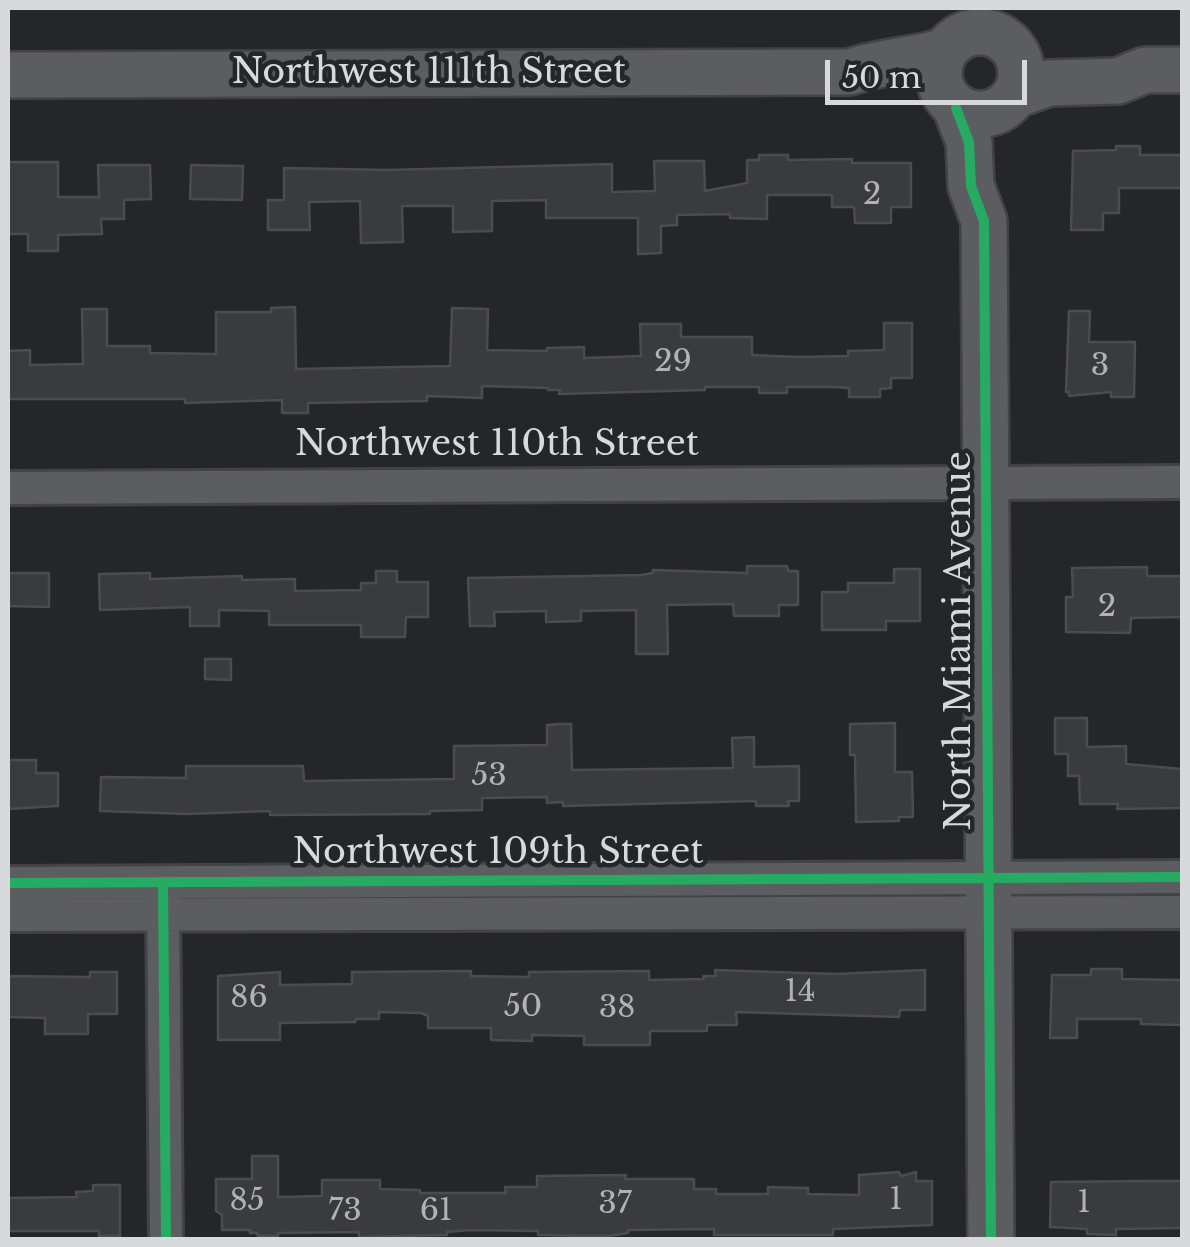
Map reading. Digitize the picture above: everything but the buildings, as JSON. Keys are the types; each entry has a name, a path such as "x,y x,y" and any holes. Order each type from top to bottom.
{"street":[{"path":"1008,61 981,115 952,104 939,82 956,33 996,35 1008,61 1048,83 1118,81 1164,70"},
{"name":"Northwest 111th Street","path":"850,72 878,62 904,61 956,33"},
{"name":"North Miami Avenue","path":"991,1240 984,221 996,187 996,136 1008,61"},
{"name":"Northwest 111th Street","path":"8,75 850,72 915,87 952,104"},
{"name":"North Miami Avenue","path":"952,104 969,142 970,186 984,221"},
{"name":"Northwest 110th Street","path":"8,488 1182,482"},
{"path":"990,895 1182,878"},
{"path":"716,879 716,913"},
{"name":"Northwest 109th Street","path":"8,915 163,898 446,880 716,879 990,895"},
{"path":"446,880 446,914"},
{"name":"Northwest 109th Street","path":"8,883 163,898 446,914 716,913 990,895"},
{"path":"990,895 1182,912"},
{"path":"163,898 166,1240"}],"cycle path":[{"path":"956,108 969,142 971,186 984,221 991,1240"},
{"path":"8,883 1182,877"},
{"path":"163,882 166,1240"}]}
